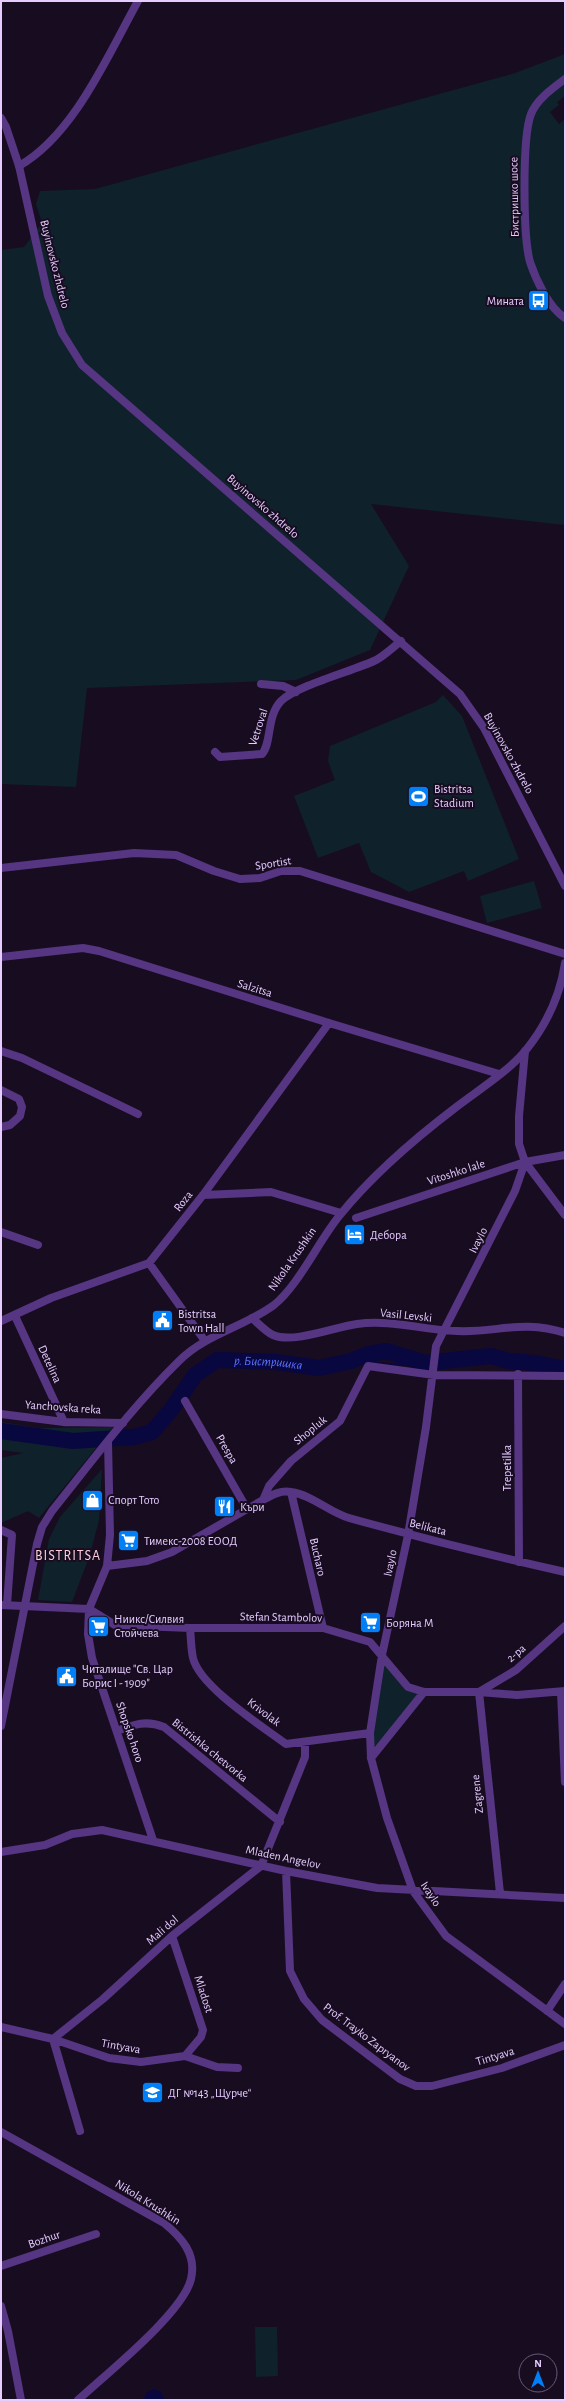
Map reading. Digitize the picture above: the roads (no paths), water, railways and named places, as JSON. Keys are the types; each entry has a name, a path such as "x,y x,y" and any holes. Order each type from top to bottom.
{"street":[{"path":"19,166 37,156 74,115 138,1"},
{"name":"Бистришко шосе","path":"565,79 542,98 532,112 526,139 526,234 530,262 546,297 565,318"},
{"name":"Buyinovsko zhdrelo","path":"1,118 6,127 19,166 48,296 62,333 82,365 460,694 484,728 565,886"},
{"name":"Vetroval","path":"215,752 220,757 262,754 274,712 281,701 296,692 375,660 400,641"},
{"path":"261,684 283,686 296,692"},
{"name":"Sportist","path":"1,868 134,853 176,854 214,871 240,879 260,878 281,871 300,871 565,954"},
{"name":"Salzitsa","path":"1,957 84,948 99,951 329,1024 499,1074"},
{"name":"Nikola Krushkin","path":"1,1726 24,1606 42,1527 52,1511 121,1425 193,1347 252,1318 275,1304 290,1288 341,1213 380,1171 414,1140 499,1074 525,1051 544,1025 558,995 565,963"},
{"name":"Roza","path":"149,1263 203,1195 329,1024"},
{"path":"1,1051 22,1058 138,1114"},
{"path":"525,1051 518,1116 519,1144 525,1162 565,1215"},
{"path":"1,1090 19,1099 22,1107 20,1116 10,1125 1,1127"},
{"name":"Vitoshko lale","path":"356,1218 525,1162 565,1155"},
{"name":"Ivaylo","path":"525,1162 512,1198 436,1346 434,1375 408,1535 382,1655 370,1733 371,1758 387,1818 413,1891 446,1936 565,2024"},
{"path":"203,1195 271,1192 341,1213"},
{"path":"1,1232 38,1245"},
{"path":"1,1321 15,1316 51,1298 149,1263 205,1341"},
{"name":"Detelina","path":"15,1316 64,1422"},
{"name":"Vasil Levski","path":"252,1318 273,1335 292,1337 357,1324 384,1323 459,1332 511,1326 544,1327 565,1332"},
{"name":"Shopluk","path":"263,1500 269,1486 291,1461 340,1421 368,1366 434,1375"},
{"path":"434,1375 518,1374 565,1376"},
{"name":"Trepetilka","path":"518,1374 519,1562"},
{"name":"Prespa","path":"186,1401 247,1509"},
{"name":"Yanchovska reka","path":"1,1414 64,1422 121,1425"},
{"name":"Shopsko horo","path":"108,1442 110,1535 107,1566 89,1609 88,1634 92,1658 153,1840"},
{"path":"107,1566 147,1561 172,1552 263,1500 279,1492 291,1492"},
{"name":"Belikata","path":"291,1492 304,1495 339,1515 408,1535 565,1572"},
{"name":"Bucharo","path":"291,1492 323,1628"},
{"path":"1,1530 12,1535 4,1605"},
{"name":"Stefan Stambolov","path":"4,1605 89,1609 115,1625 190,1628 323,1628 370,1642 408,1687 424,1692 479,1692 517,1695 563,1692"},
{"name":"2-ра","path":"479,1692 516,1670 565,1626"},
{"name":"Krivolak","path":"190,1628 193,1659 199,1672 211,1687 286,1744 370,1733"},
{"path":"371,1758 424,1692"},
{"name":"Zagrene","path":"479,1692 500,1893"},
{"path":"563,1692 565,1782"},
{"name":"Bistrishka chetvorka","path":"117,1731 137,1723 150,1722 164,1727 280,1822"},
{"name":"Mali dol","path":"53,2039 103,1999 172,1936 261,1866 305,1757 305,1742"},
{"name":"Mladen Angelov","path":"1,1852 45,1845 72,1834 102,1830 153,1840 261,1866 377,1888 413,1891 500,1893 565,1898"},
{"name":"Prof. Trayko Zapryanov","path":"286,1871 290,1971 304,1999 322,2020 400,2079 416,2086 432,2086"},
{"name":"Mladost","path":"172,1936 203,2030 201,2037 185,2056"},
{"path":"548,2011 565,1984"},
{"name":"Tintyava","path":"1,2027 53,2039 109,2058 141,2062 185,2056 217,2067 238,2068"},
{"path":"53,2039 80,2132"},
{"name":"Tintyava","path":"432,2086 502,2068 565,2045"},
{"name":"Nikola Krushkin","path":"1,2132 164,2223 179,2235 190,2255 192,2278 187,2291 177,2305 160,2325 78,2400"},
{"name":"Bozhur","path":"1,2266 96,2234"},
{"path":"1,2306 8,2331 21,2400"}],"waterway":[{"name":"р. Бистришка","path":"1,1431 73,1441 134,1437 152,1432 171,1410 195,1375 217,1360 276,1362 319,1368 351,1361 369,1354 386,1351 425,1363 491,1356 509,1361 535,1363 565,1369"},
{"path":"351,1361 398,1365 425,1363"}],"place":[{"name":"Мината","path":"539,301"},
{"name":"Bistritsa Stadium","path":"418,796"},
{"name":"Дебора","path":"354,1235"},
{"name":"Bistritsa Town Hall","path":"162,1321"},
{"name":"Спорт Тото","path":"92,1500"},
{"name":"Къри","path":"224,1507"},
{"name":"Тимекс-2008 ЕООД","path":"128,1541"},
{"name":"Боряна М","path":"371,1623"},
{"name":"Ниикс/Силвия Стойчева","path":"99,1626"},
{"name":"Читалище \"Св. Цар Борис I - 1909\"","path":"66,1676"},
{"name":"ДГ №143 „Щурче“","path":"153,2093"}],"district":[{"name":"BISTRITSA","path":"68,1556"}]}
